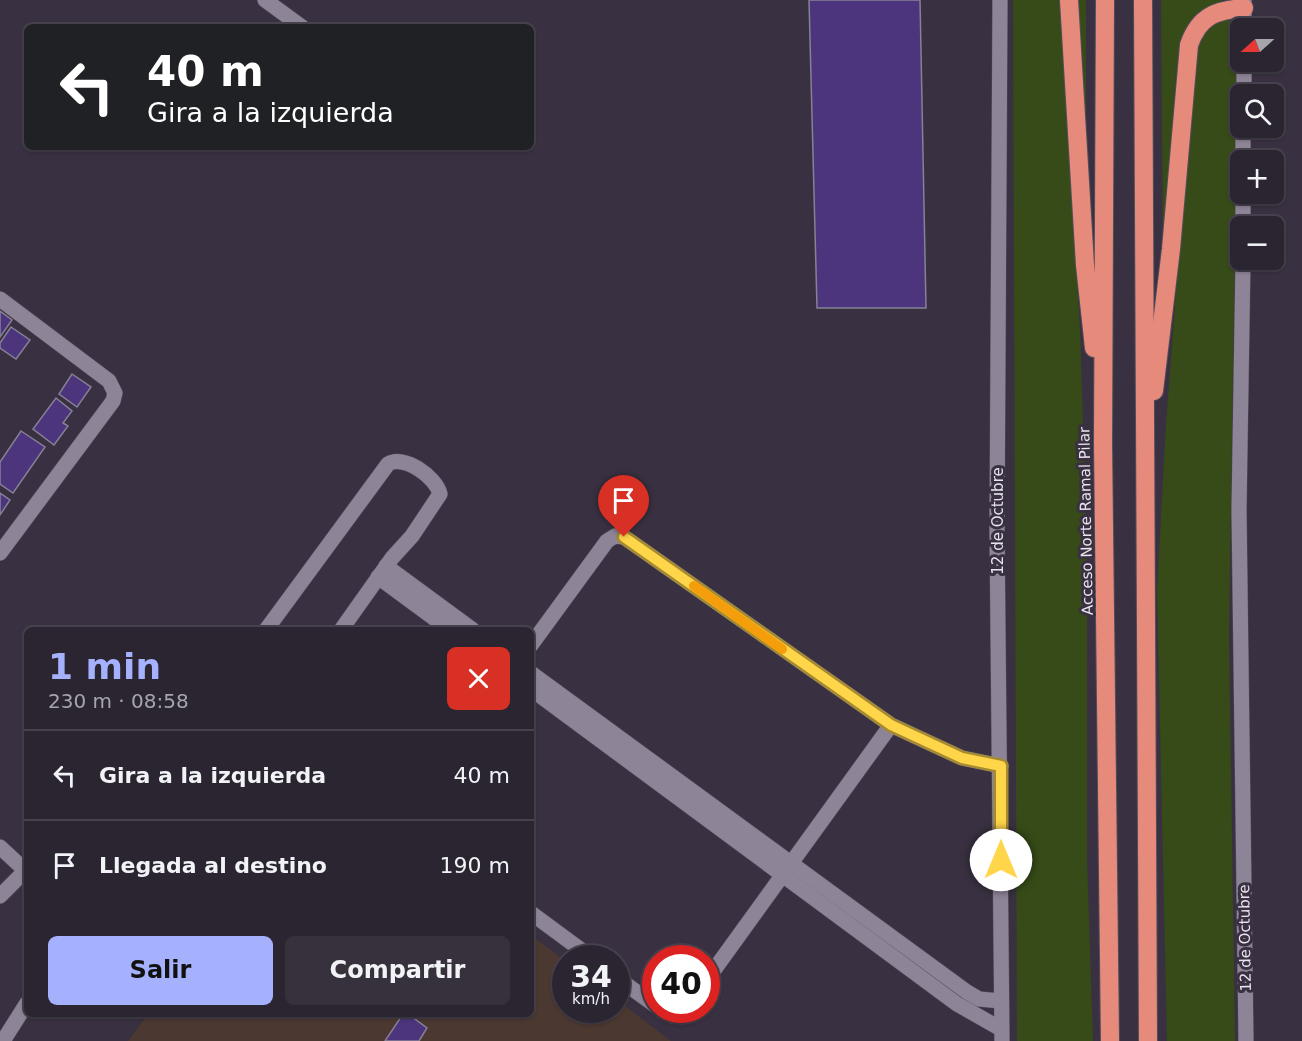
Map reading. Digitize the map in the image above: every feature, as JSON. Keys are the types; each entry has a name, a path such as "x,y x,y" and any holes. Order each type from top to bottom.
{"highway":[{"path":"1068,0 1085,265 1103,443"},
{"name":"Acceso Norte Ramal Pilar","path":"1105,0 1103,443 1110,1041"},
{"path":"1143,0 1148,1041"},
{"path":"1144,468 1171,249 1189,45 1196,28 1211,14 1244,4"}],"street":[{"path":"265,0 299,24"},
{"name":"12 de Octubre","path":"1000,0 997,528 1001,766 1001,1035"},
{"name":"12 de Octubre","path":"1242,270 1239,510 1246,1041"},
{"path":"0,299 109,381 115,393 113,401 0,553"},
{"path":"268,627 388,464 400,460 434,483 440,494 412,536 382,571 343,627"},
{"path":"534,641 607,541 615,536 624,537 891,725 962,758 1001,766"},
{"path":"382,571 447,627"},
{"path":"382,571 468,627"},
{"path":"534,675 788,869 957,1004 1001,1035"},
{"path":"534,691 974,997 1001,1000"},
{"path":"720,962 891,725"},
{"path":"0,847 24,869"},
{"path":"0,896 24,873"},
{"path":"534,915 574,945"},
{"path":"3,1041 24,1008"}],"shaded area":[{"path":"534,937 552,951 552,1023 630,1023 630,1010 642,1019 642,1023 647,1023 671,1041 128,1041 146,1017 534,1017"}],"green space":[{"path":"1013,0 1062,0 1080,332 1087,541 1087,859 1093,1041 1017,1041"},
{"path":"1074,0 1086,0 1086,170"},
{"path":"1161,0 1224,0 1209,7 1183,40 1176,74 1163,258"},
{"path":"1222,18 1230,20 1230,72 1237,72 1237,84 1230,84 1230,138 1236,138 1236,150 1230,150 1230,204 1235,204 1235,216 1230,216 1230,270 1234,270 1229,636 1235,1041 1167,1041 1157,590 1166,424 1194,54 1209,23"}],"building":[{"path":"809,0 920,0 926,308 817,308"},
{"path":"0,311 12,320 0,337"},
{"path":"11,327 30,340 16,359 0,348 0,343"},
{"path":"72,374 91,387 77,407 59,394"},
{"path":"56,398 72,411 63,423 68,426 54,445 33,429"},
{"path":"21,431 45,447 13,493 0,484 0,462"},
{"path":"0,493 10,500 0,515"},
{"path":"401,1017 412,1017 427,1028 419,1041 385,1041"}],"slow traffic":[{"path":"694,586 782,649"}],"route":[{"path":"624,537 891,725 962,758 1001,766 1001,860"}]}
